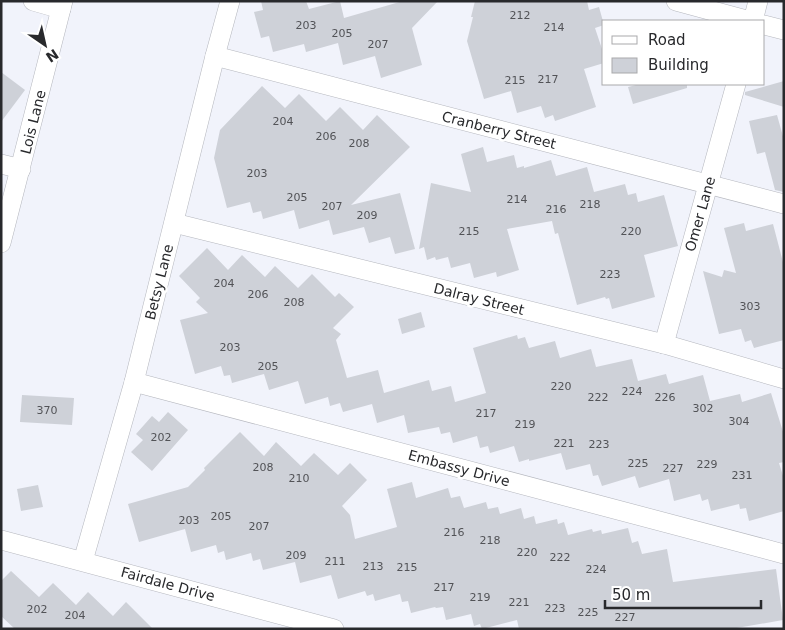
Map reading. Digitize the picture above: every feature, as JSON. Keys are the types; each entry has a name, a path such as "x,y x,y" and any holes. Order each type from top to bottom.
{"street":[{"path":"34,1 62,5"},
{"name":"Betsy Lane","path":"83,562 134,382 214,56 230,1"},
{"path":"676,1 748,20"},
{"path":"752,20 758,1"},
{"name":"Lois Lane","path":"1,243 62,5"},
{"path":"765,25 784,30"},
{"name":"Cranberry Street","path":"214,56 784,204"},
{"name":"Omer Lane","path":"664,344 736,85"},
{"path":"1,164 21,169"},
{"name":"Dalray Street","path":"174,223 664,344 784,379"},
{"name":"Embassy Drive","path":"134,382 784,554"},
{"name":"Fairdale Drive","path":"1,540 334,629"}],"building":[{"path":"261,1 306,1 309,9 340,1 344,18 403,1 438,1 412,28 422,65 381,78 375,56 343,65 338,43 306,52 304,44 273,52 269,36 261,38 254,12 263,10"},
{"path":"475,1 587,1 589,10 599,7 603,20 602,26 595,28 602,49 602,64 584,69 596,107 555,121 553,115 545,118 541,106 517,113 511,91 484,99 467,41 473,17 471,17"},
{"path":"1,72 25,90 1,122"},
{"path":"784,81 784,107 745,95 745,92"},
{"path":"636,85 687,85 687,88 633,104 628,87"},
{"path":"262,86 285,108 299,94 326,121 340,107 363,130 377,115 410,147 351,205 400,193 415,249 395,254 390,237 369,243 364,227 333,235 329,220 299,229 294,210 263,219 261,211 253,213 250,202 227,208 214,158 220,130"},
{"path":"777,115 784,140 784,192 775,190 765,152 757,154 749,121"},
{"path":"483,147 487,162 514,155 517,168 524,166 524,168 551,160 556,176 587,167 594,192 625,184 628,195 636,193 638,202 664,195 678,246 644,255 655,297 612,309 609,298 606,299 605,297 577,305 558,233 555,234 552,221 507,229 519,270 497,277 496,272 474,278 470,263 451,268 448,257 436,260 435,257 427,260 424,247 419,249 431,183 471,192 461,154"},
{"path":"744,223 746,231 773,224 784,266 784,340 754,348 751,340 745,342 741,329 719,334 703,271 722,277 724,270 736,273 724,228"},
{"path":"207,248 228,270 242,255 265,277 275,266 298,288 312,274 335,297 339,293 354,307 333,328 341,334 336,340 347,378 378,370 384,393 429,380 432,391 451,386 455,402 486,393 473,348 517,335 518,339 525,337 529,348 555,341 560,358 591,349 596,367 632,359 638,381 666,374 669,384 703,375 710,401 740,394 742,402 771,393 784,435 784,462 779,463 784,479 784,511 749,521 746,508 740,509 739,504 711,511 708,499 702,501 700,494 674,501 669,479 639,488 635,476 602,486 598,475 593,476 590,464 566,470 561,453 519,462 514,446 490,453 488,446 480,448 477,436 453,443 450,432 441,434 439,427 408,433 404,415 377,423 372,404 343,412 340,403 330,406 328,397 305,404 298,381 269,390 264,374 232,383 230,375 224,376 221,366 195,374 180,320 208,313 196,302 200,298 179,276"},
{"path":"421,312 425,327 402,334 398,319"},
{"path":"22,395 74,398 72,425 20,422"},
{"path":"168,412 188,430 152,471 131,452 143,440 136,434 152,416 159,422"},
{"path":"240,432 264,456 276,442 301,466 314,453 338,475 350,463 367,480 342,506 350,515 355,539 397,527 387,489 412,482 416,498 448,488 451,498 460,496 464,508 486,502 488,509 498,507 500,514 521,508 524,519 534,516 536,524 557,519 558,524 564,522 568,535 592,529 593,532 601,530 602,534 628,528 632,543 638,541 642,554 667,549 673,582 776,569 783,620 731,629 519,629 517,620 482,629 480,624 474,626 471,614 446,620 443,607 411,613 408,601 402,602 400,594 375,601 373,594 367,596 365,591 338,599 331,575 300,583 295,562 263,570 260,559 253,561 251,553 226,560 224,551 218,553 216,545 191,552 185,529 139,542 128,504 188,487"},
{"path":"38,485 43,507 21,511 17,489"},
{"path":"11,571 39,597 53,583 76,605 88,592 113,616 126,602 153,629 15,629 1,616 1,581"}]}
